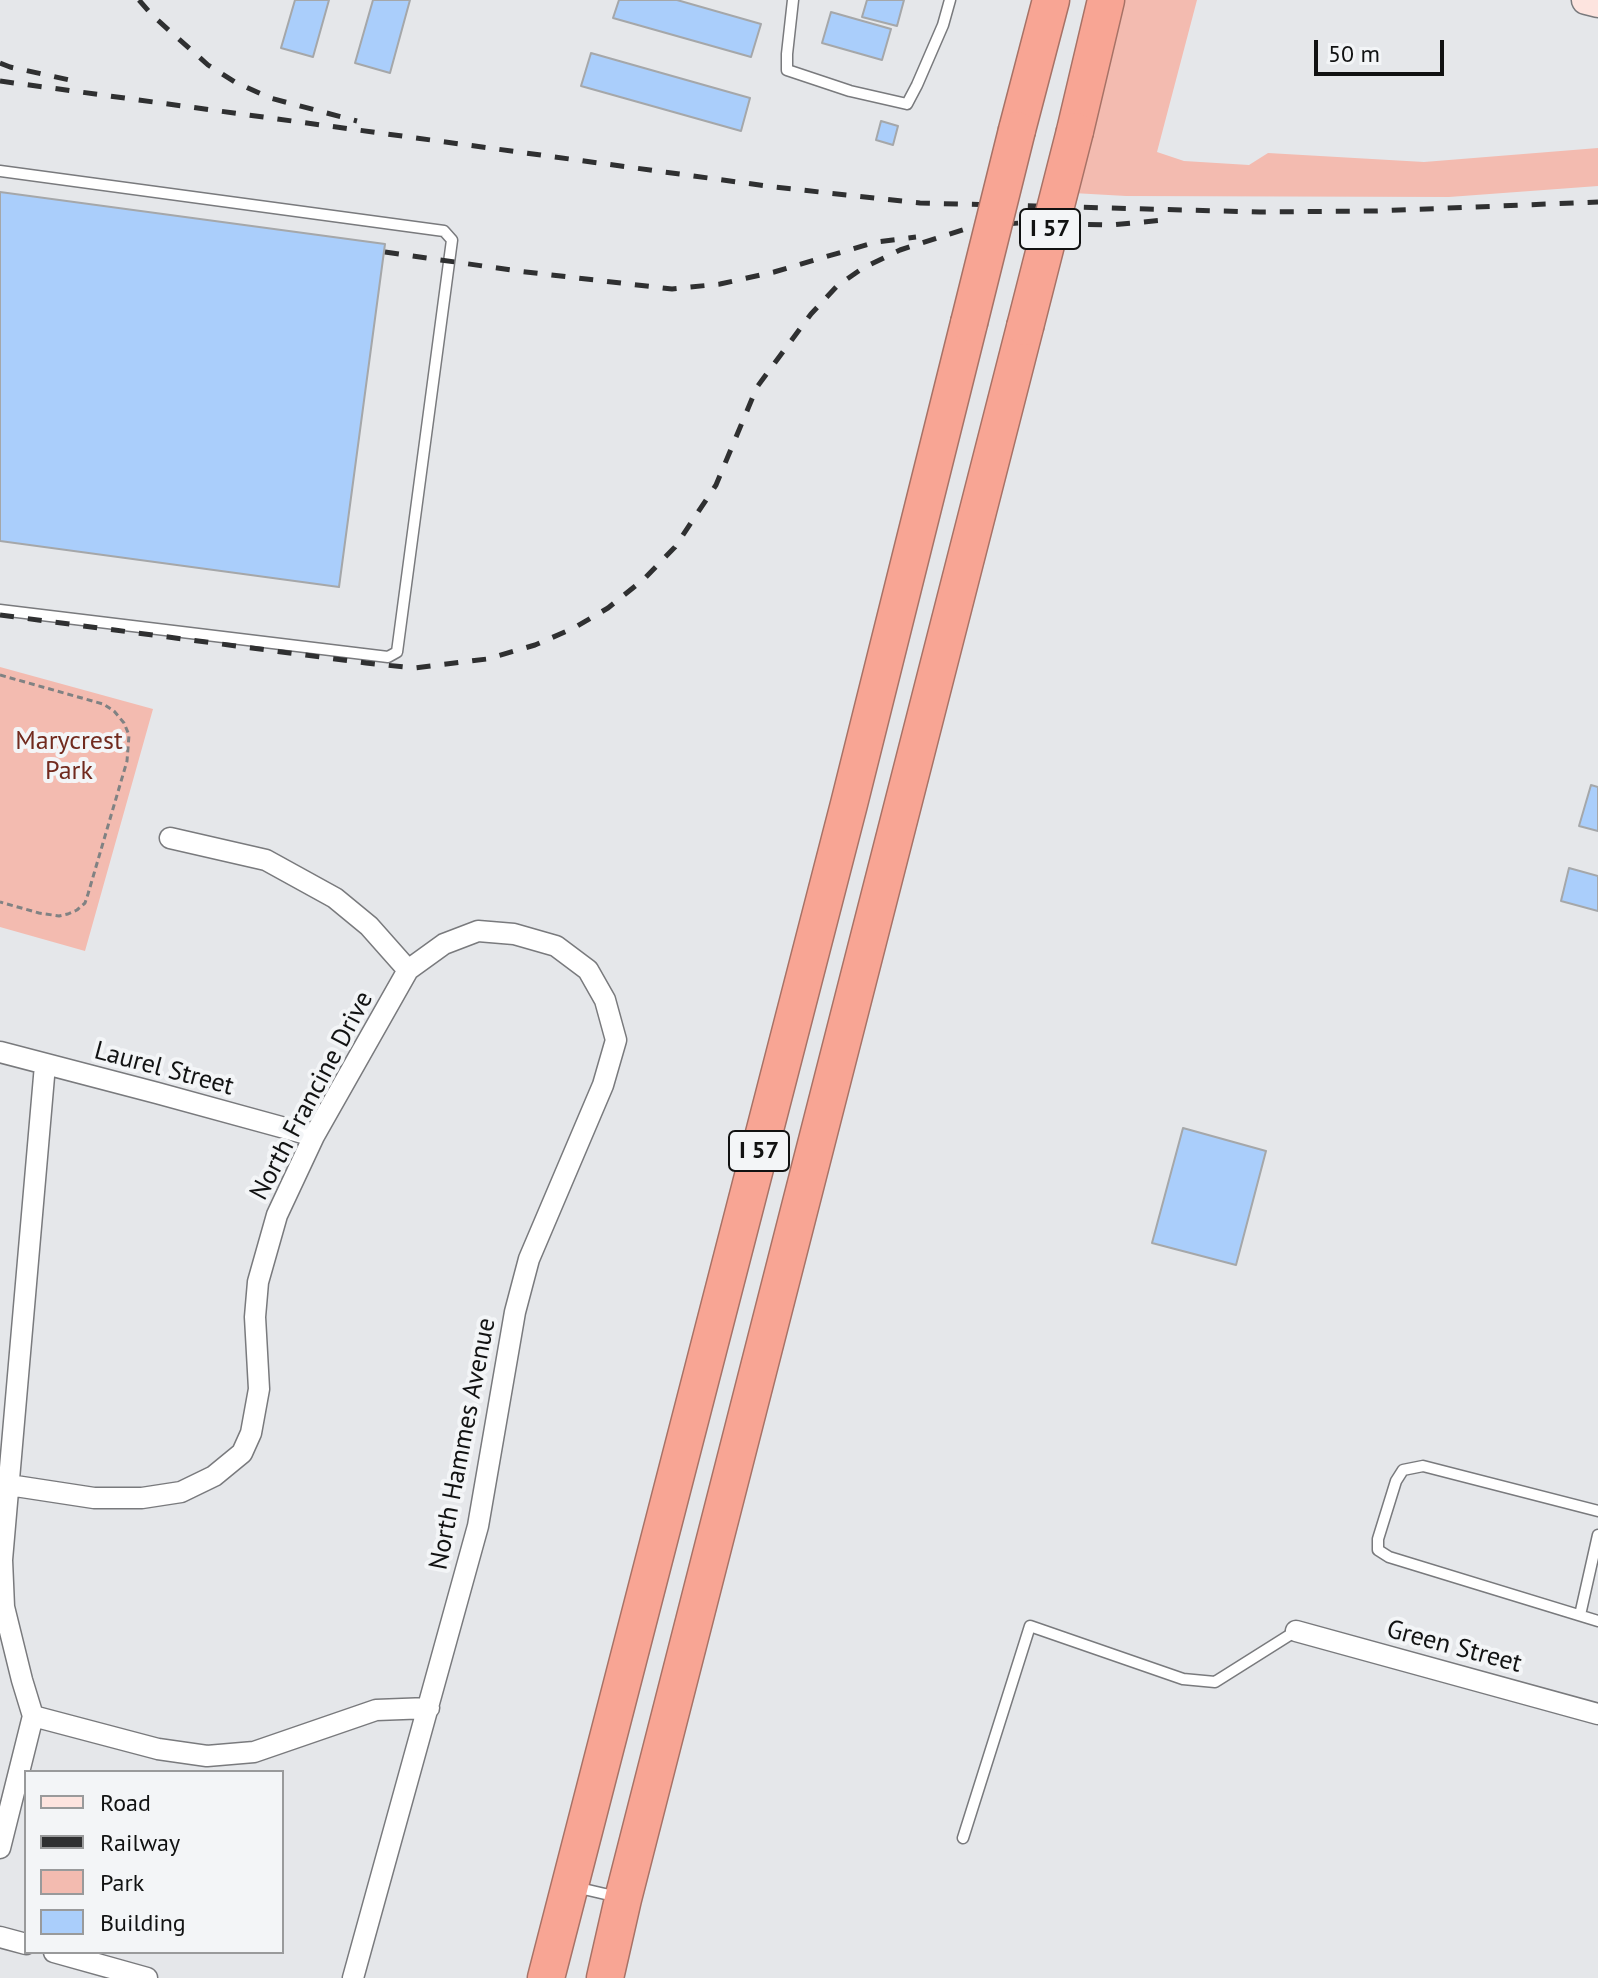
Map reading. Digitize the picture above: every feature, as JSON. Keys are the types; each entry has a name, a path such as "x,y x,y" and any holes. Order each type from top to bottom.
{"highway":[{"name":"I 57","path":"546,1978 853,788 1051,0"},
{"name":"I 57","path":"605,1978 1106,0"}],"main road":[{"path":"1586,0 1598,3"}],"street":[{"path":"170,838 266,860 335,898 369,926 408,970"},
{"name":"North Francine Drive","path":"9,1485 94,1498 142,1498 181,1492 214,1476 242,1453 251,1433 259,1389 255,1317 258,1282 277,1215 314,1136 408,970 444,944 478,931 514,934 556,946"},
{"name":"North Hammes Avenue","path":"353,1978 478,1526 515,1312 529,1259 603,1085 616,1040 605,1000 588,970 556,946"},
{"name":"Laurel Street","path":"0,1052 314,1136"},
{"path":"0,1848 33,1716 4,1607 1,1560 45,1065"},
{"name":"Green Street","path":"1296,1631 1598,1714"},
{"path":"33,1716 158,1749 207,1756 254,1752 376,1710 429,1708"},
{"path":"0,1937 24,1943"},
{"path":"61,1954 147,1978"}],"lane":[{"path":"793,0 787,70 850,91 907,104 943,25 950,0"},
{"path":"0,171 444,231 452,240 397,652 388,657 0,610"},
{"path":"1598,1511 1423,1466 1403,1470 1396,1481 1378,1539 1378,1550 1389,1557 1598,1621"},
{"path":"1580,1615 1598,1535"},
{"path":"963,1838 1030,1626 1183,1679 1215,1682 1296,1631"},
{"path":"569,1886 596,1890 623,1899"}],"path":[{"path":"0,675 103,704 114,711 129,735 127,761 85,903 77,910 59,916 0,902"}],"green space":[{"path":"1122,0 1197,0 1157,152 1184,161 1249,165 1268,153 1424,162 1598,148 1598,186 1449,197 1126,196 1073,193"},
{"name":"Marycrest Park","path":"0,667 153,709 85,951 0,927"}],"building":[{"path":"295,0 329,0 313,57 281,48"},
{"path":"373,0 410,0 390,73 355,63"},
{"path":"619,0 677,0 761,24 751,57 613,18"},
{"path":"867,0 904,0 897,26 862,17"},
{"path":"831,12 891,29 882,60 822,43"},
{"path":"591,53 750,98 741,131 581,86"},
{"path":"881,121 898,126 893,145 876,140"},
{"path":"0,192 385,244 339,587 0,541"},
{"path":"1591,785 1598,787 1598,831 1579,826"},
{"path":"1569,868 1598,876 1598,911 1561,901"},
{"path":"1183,1128 1266,1151 1236,1265 1152,1243"}],"railway":[{"path":"139,0 208,65 235,82 270,98 357,121"},
{"path":"0,63 74,81"},
{"path":"0,81 774,187 920,203 1260,212 1376,211 1598,202"},
{"path":"0,615 414,668 487,659 535,645 574,628 608,608 644,579 675,547 716,485 757,387 811,314 837,286 863,268 900,250 975,226 1020,223 1111,225 1164,220"},
{"path":"385,252 672,289 720,284 774,272 876,242 916,237"}]}
